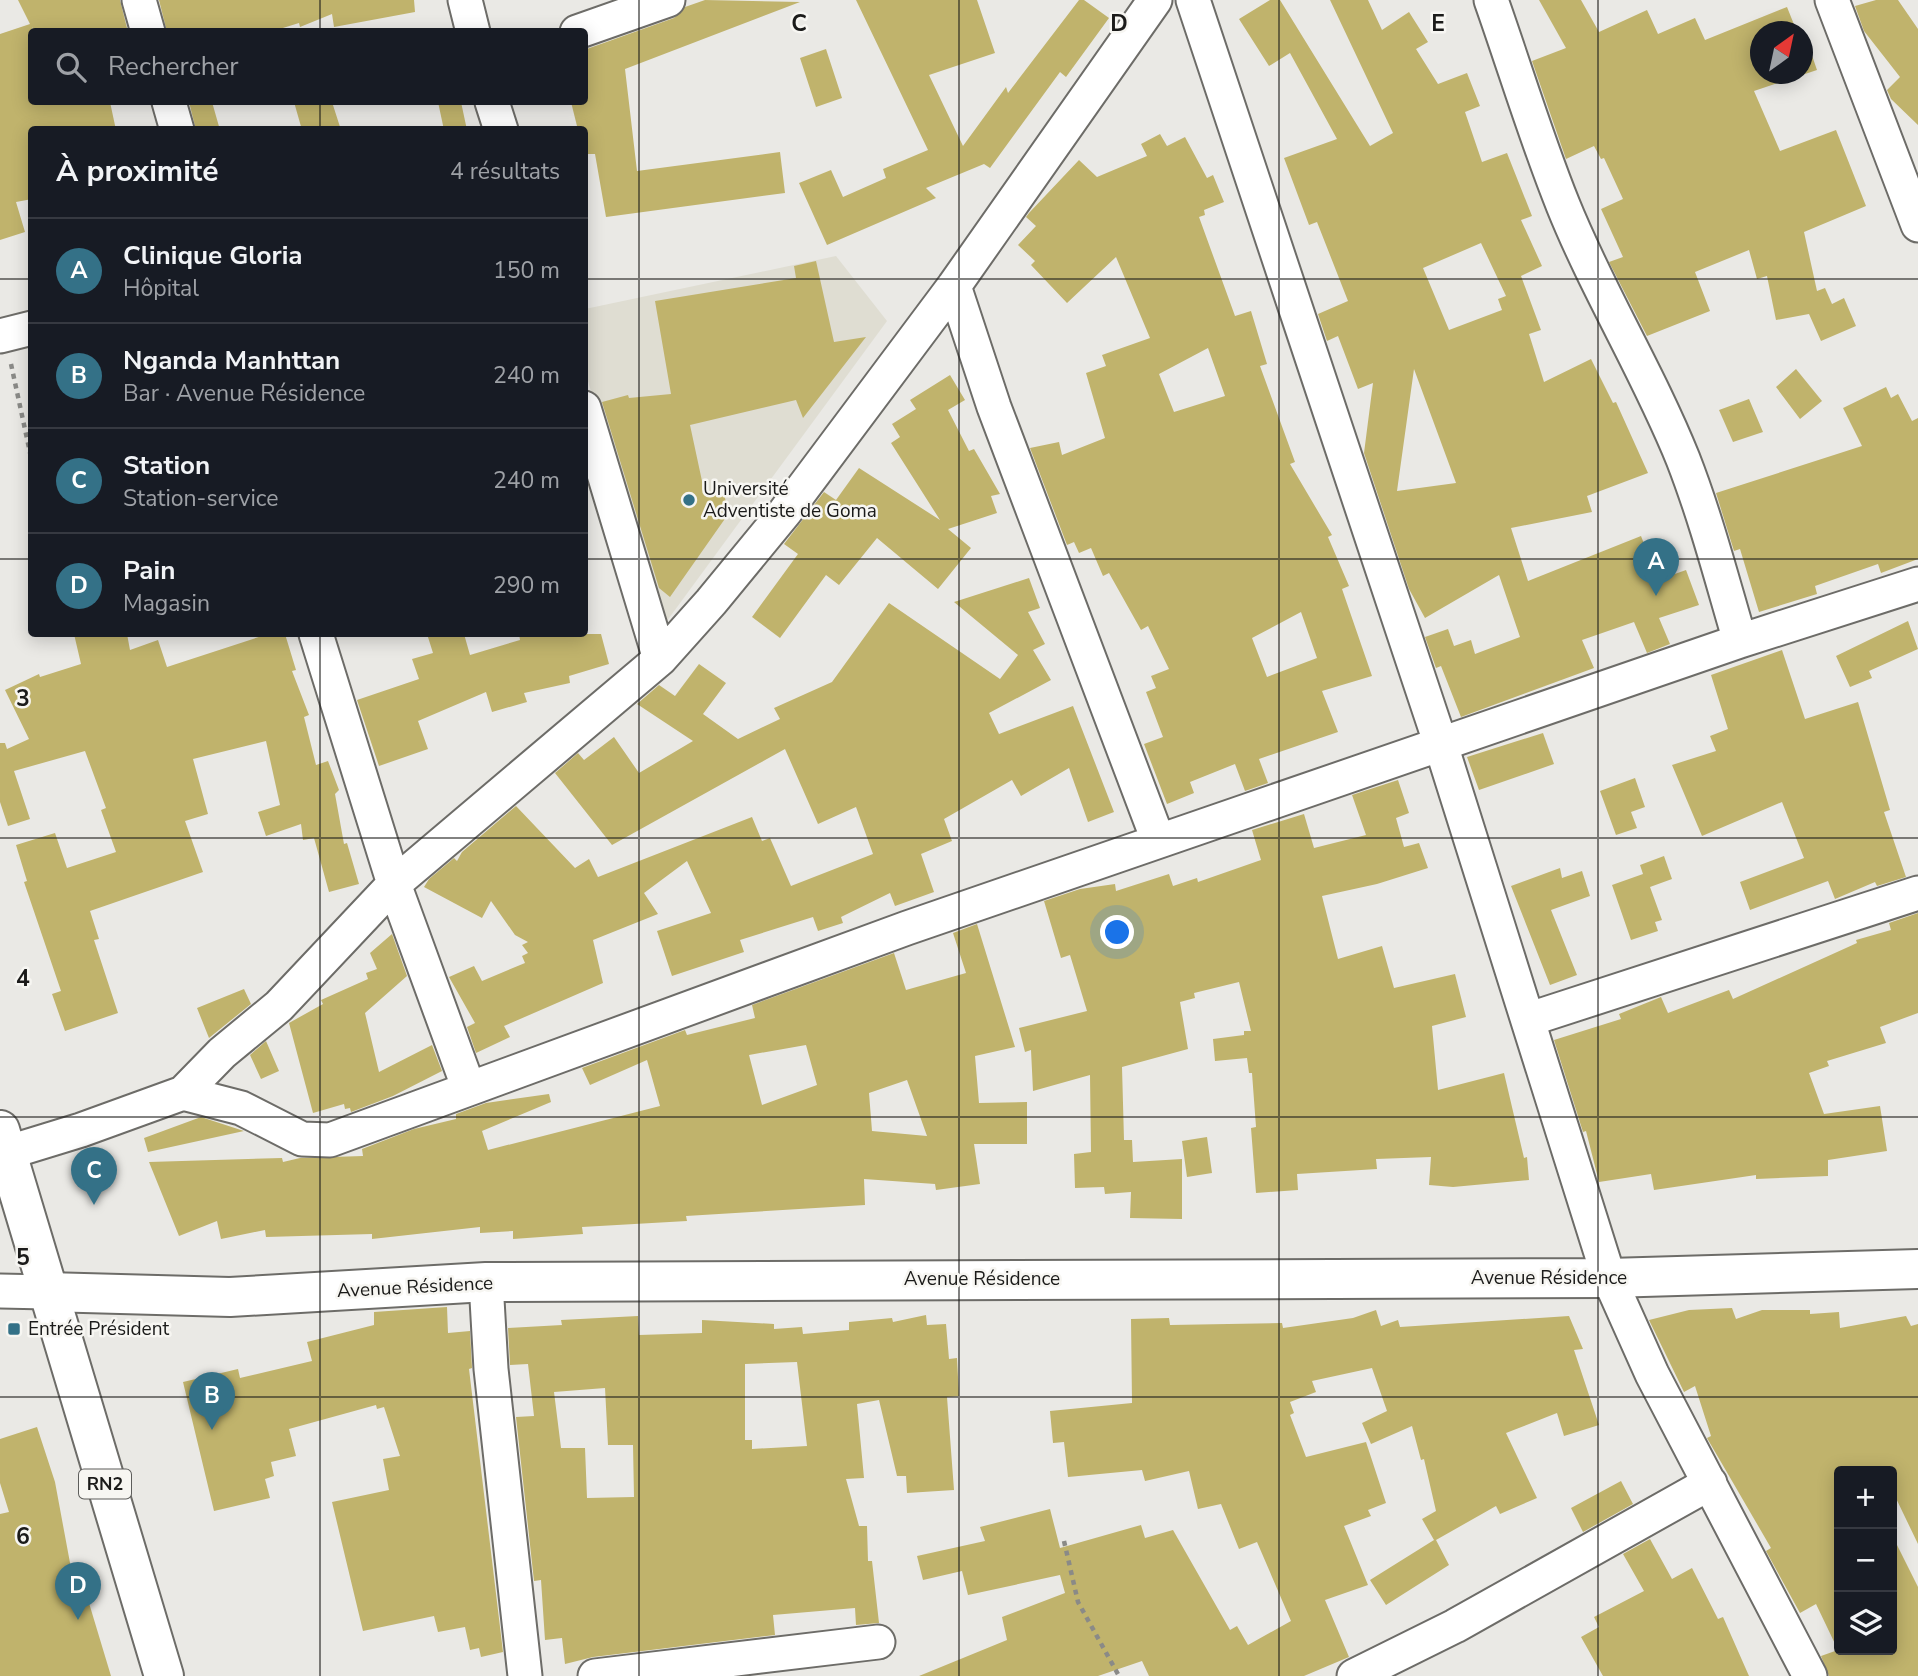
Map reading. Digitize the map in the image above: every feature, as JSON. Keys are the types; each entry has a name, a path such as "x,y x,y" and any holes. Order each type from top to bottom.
{"main road":[{"name":"RN2","path":"3,1142 164,1676"},
{"name":"Avenue Résidence","path":"47,1292 230,1297 486,1282 1609,1278 1918,1269"}],"street":[{"path":"139,0 147,28"},
{"path":"465,0 472,28"},
{"path":"588,28 668,0"},
{"path":"3,1142 81,1130 183,1093 222,1053 279,1006 394,884 660,659 711,603 785,512 954,286 1156,0"},
{"path":"1193,0 1441,745 1530,1019 1609,1278 1653,1374 1810,1676"},
{"path":"1491,0 1562,204 1604,298 1655,397 1683,459 1705,522 1740,641"},
{"path":"1832,0 1918,225"},
{"path":"170,105 176,126"},
{"path":"493,105 499,126"},
{"path":"954,286 994,407 1158,840"},
{"path":"588,421 660,659"},
{"path":"183,1093 241,1108 302,1139 330,1140 907,928 1158,840 1740,641 1918,584"},
{"path":"317,637 394,884 470,1089"},
{"path":"1530,1019 1918,893"},
{"path":"486,1282 491,1369 525,1676"},
{"path":"0,1291 47,1292"},
{"path":"1354,1676 1455,1626 1710,1483"},
{"path":"613,1675 878,1642"}],"path":[{"path":"12,333 28,437"},
{"path":"1063,1541 1078,1602 1119,1676"}],"shaded area":[{"name":"Université Adventiste de Goma","path":"836,256 887,321 661,629 588,381 588,308"}],"building":[{"path":"18,0 120,0 127,28 28,28 28,105 111,105 115,126 28,126 28,200 16,202 25,232 0,240 0,34 30,24"},
{"path":"159,0 414,0 415,12 334,27 332,14 300,27 299,23 283,28 166,28"},
{"path":"705,0 800,2 625,69 637,171 780,152 785,193 606,217 595,154 588,154 588,126 577,126 572,105 588,105 588,49 674,18 685,7"},
{"path":"856,0 977,0 995,53 929,75 963,146 1006,87 1008,93 1079,0 1084,0 1109,18 1066,77 1060,72 990,168 984,164 926,188 936,198 827,245 799,183 831,170 843,197 886,178 883,169 928,150"},
{"path":"1270,0 1280,0 1370,146 1393,133 1330,0 1368,0 1382,30 1409,12 1428,42 1416,49 1438,84 1467,73 1480,106 1465,112 1482,162 1507,153 1532,216 1521,220 1542,266 1521,276 1541,330 1529,334 1544,382 1591,359 1613,403 1616,402 1648,473 1587,496 1592,512 1511,528 1528,581 1641,536 1658,580 1686,570 1699,605 1659,618 1670,644 1647,653 1634,622 1582,640 1594,668 1461,717 1441,666 1436,668 1425,637 1448,629 1454,646 1471,640 1475,654 1520,637 1499,575 1425,618 1409,589 1364,453 1373,383 1358,389 1338,336 1327,341 1318,314 1348,301 1317,222 1309,225 1284,158 1337,139 1290,53 1269,66 1239,19","holes":["1481,243 1506,296 1498,299 1502,310 1449,330 1423,268","1414,369 1456,483 1397,491"]},
{"path":"1539,0 1581,0 1599,32 1647,10 1658,34 1695,18 1705,40 1750,22 1750,84 1775,84 1754,91 1780,151 1836,130 1866,206 1804,232 1817,291 1825,288 1832,304 1844,298 1856,326 1821,341 1809,314 1776,320 1767,276 1757,279 1749,250 1695,272 1710,311 1647,336 1609,262 1623,257 1601,209 1623,199 1604,158 1601,159 1594,146 1566,159 1532,61 1566,48"},
{"path":"1876,0 1898,0 1918,29 1918,125 1891,99 1887,90 1900,77 1864,31 1855,6"},
{"path":"1787,7 1793,21 1752,21"},
{"path":"826,49 842,98 816,107 800,58"},
{"path":"190,105 213,105 219,126 195,126"},
{"path":"295,105 333,105 340,126 301,126"},
{"path":"439,105 462,105 466,126 443,126"},
{"path":"1160,134 1167,146 1185,137 1207,178 1213,175 1224,202 1204,210 1205,215 1199,217 1235,316 1251,311 1267,364 1260,366 1295,462 1290,464 1332,535 1328,537 1349,586 1342,589 1372,676 1322,691 1338,732 1259,759 1268,783 1245,791 1235,764 1190,782 1194,793 1167,804 1144,744 1163,737 1146,692 1156,688 1151,676 1169,669 1148,626 1141,630 1109,573 1103,576 1091,548 1079,553 1074,542 1067,545 1030,448 1059,442 1062,455 1105,438 1086,373 1106,366 1102,355 1150,338 1116,257 1067,303 1031,265 1035,261 1018,245 1036,226 1026,217 1079,160 1097,177 1147,156 1141,144","holes":["1208,348 1225,396 1174,412 1159,374","1301,612 1317,658 1267,677 1252,638"]},
{"path":"816,261 834,342 866,337 803,418 796,400 690,425 705,495 723,491 729,513 670,597 659,588 602,402 628,395 629,398 671,394 655,301 796,278 794,266"},
{"path":"1796,369 1822,401 1800,419 1776,387"},
{"path":"950,375 965,400 948,410 969,451 974,449 1000,494 991,496 997,513 948,529 971,548 938,589 877,538 839,585 826,575 780,638 752,617 798,554 784,544 824,492 836,500 859,468 940,520 891,443 900,437 892,424 916,409 910,400"},
{"path":"1886,387 1891,398 1898,394 1912,421 1918,418 1918,559 1881,573 1878,564 1815,586 1817,594 1759,612 1740,549 1734,551 1716,493 1862,446 1843,408"},
{"path":"1749,399 1763,432 1733,442 1719,410"},
{"path":"1029,578 1040,608 1028,612 1045,644 1033,650 1051,680 989,713 999,734 1073,706 1114,812 1088,822 1069,768 1021,796 1012,780 944,819 952,841 921,854 934,892 895,906 890,893 841,917 843,923 818,931 813,917 740,940 744,952 672,976 657,931 711,913 687,861 644,893 658,914 593,940 603,983 504,1026 510,1037 476,1053 467,1027 475,1023 449,977 474,966 482,981 525,963 522,956 528,953 522,945 528,942 515,935 491,901 482,918 424,887 429,879 454,858 457,861 462,852 516,806 575,868 589,859 598,877 752,817 762,841 770,838 791,886 873,854 856,807 818,824 785,749 612,845 555,773 578,753 584,760 614,737 639,773 693,741 637,704 659,685 675,696 699,664 726,683 703,714 738,739 780,719 774,708 832,682 889,603 1000,679 1018,655 954,602"},
{"path":"1908,621 1918,649 1869,671 1872,678 1850,687 1836,656"},
{"path":"588,634 601,634 609,664 569,676 570,683 524,693 527,702 492,712 486,692 418,721 428,749 379,766 357,700 419,679 412,659 433,653 428,637 465,637 470,655 520,640 520,637 588,637"},
{"path":"75,637 128,637 130,650 158,640 167,667 259,637 286,637 296,670 292,671 309,715 304,717 316,765 328,761 339,790 335,794 344,844 347,843 359,884 329,892 314,838 303,840 301,824 266,836 258,812 280,805 266,741 193,759 208,814 185,821 203,872 90,911 99,939 94,940 118,1013 65,1031 52,994 61,991 24,882 27,881 16,845 55,833 67,868 116,852 101,810 106,808 85,751 14,771 30,819 8,826 0,802 0,743 5,743 7,749 29,739 5,690 39,674 40,677 81,664"},
{"path":"1782,650 1805,719 1858,702 1890,810 1884,812 1906,877 1877,886 1875,882 1835,899 1828,881 1750,910 1740,882 1804,858 1782,802 1702,836 1672,765 1716,751 1710,736 1728,729 1711,675"},
{"path":"1543,733 1554,764 1479,790 1467,757"},
{"path":"1635,778 1645,807 1631,812 1637,828 1616,835 1600,791"},
{"path":"1398,780 1409,813 1396,818 1404,847 1419,843 1428,868 1377,884 1322,896 1338,959 1382,946 1394,988 1455,974 1466,1017 1432,1026 1438,1090 1504,1073 1524,1158 1527,1157 1529,1180 1453,1187 1429,1185 1431,1157 1376,1159 1377,1169 1297,1174 1298,1190 1256,1193 1251,1128 1256,1127 1252,1073 1249,1073 1247,1058 1215,1061 1213,1039 1244,1035 1244,1031 1251,1031 1239,982 1194,993 1195,998 1180,1002 1188,1049 1122,1067 1124,1140 1132,1140 1133,1162 1182,1159 1182,1219 1130,1218 1131,1192 1105,1194 1104,1187 1075,1188 1074,1154 1091,1152 1090,1075 1033,1091 1031,1050 1025,1052 1019,1028 1087,1011 1070,955 1061,958 1044,901 1080,889 1115,884 1116,891 1169,874 1173,886 1197,878 1198,882 1261,860 1252,830 1304,814 1314,848 1366,835 1352,795"},
{"path":"1664,856 1672,879 1650,887 1662,920 1655,922 1658,931 1631,940 1612,885 1643,874 1640,865"},
{"path":"1560,868 1562,878 1582,871 1590,896 1551,910 1577,975 1550,985 1511,886"},
{"path":"1918,913 1918,1013 1880,1027 1886,1043 1827,1061 1829,1066 1809,1073 1824,1114 1880,1106 1887,1151 1828,1160 1828,1176 1756,1179 1756,1175 1654,1190 1651,1174 1599,1182 1586,1131 1583,1132 1554,1040 1621,1019 1619,1014 1661,997 1668,1013 1729,990 1733,999 1857,943 1856,940 1891,930 1889,923"},
{"path":"977,924 1015,1047 975,1056 979,1103 1027,1102 1027,1144 974,1144 980,1184 936,1190 935,1184 864,1179 865,1205 686,1216 687,1221 582,1227 583,1234 513,1239 513,1231 480,1233 480,1227 372,1239 372,1234 266,1237 265,1230 221,1239 217,1221 179,1236 149,1162 282,1158 283,1162 300,1158 363,1156 362,1149 414,1129 456,1119 456,1114 486,1103 549,1094 551,1102 482,1131 488,1150 660,1106 647,1060 590,1085 582,1068 685,1030 687,1035 755,1018 752,1005 894,953 906,990 966,973 953,933","holes":["806,1045 817,1085 762,1105 749,1055","907,1080 927,1136 872,1131 869,1093"]},
{"path":"392,934 407,976 365,1013 379,1072 432,1045 442,1071 393,1096 351,1112 350,1108 345,1109 344,1104 313,1113 289,1023 323,1004 321,1000 368,979 366,973 377,969 370,953"},
{"path":"244,989 251,1004 209,1038 197,1008"},
{"path":"266,1041 279,1071 261,1079 250,1055"},
{"path":"201,1117 244,1131 148,1152 144,1138"},
{"path":"1207,1137 1212,1173 1187,1177 1182,1141"},
{"path":"447,1307 448,1333 470,1331 472,1368 469,1369 503,1652 481,1657 479,1648 470,1650 465,1627 438,1632 434,1616 363,1631 332,1502 389,1490 383,1459 400,1456 384,1407 377,1409 376,1405 289,1429 296,1456 271,1462 274,1476 265,1479 270,1498 214,1511 183,1382 238,1369 240,1378 312,1361 307,1342 374,1325 374,1312"},
{"path":"1732,1308 1736,1319 1762,1310 1810,1310 1810,1314 1839,1312 1840,1328 1906,1316 1911,1326 1918,1324 1918,1544 1897,1500 1897,1466 1834,1466 1834,1642 1816,1604 1800,1613 1766,1551 1771,1548 1707,1438 1711,1436 1695,1386 1684,1392 1649,1320 1689,1310"},
{"path":"1376,1310 1381,1326 1398,1320 1400,1327 1569,1316 1583,1349 1574,1350 1599,1425 1564,1436 1557,1413 1506,1433 1537,1498 1500,1514 1496,1506 1436,1540 1449,1565 1386,1605 1370,1580 1434,1540 1422,1519 1436,1511 1424,1459 1421,1460 1412,1426 1371,1444 1362,1423 1387,1411 1372,1368 1312,1381 1316,1392 1290,1402 1294,1413 1290,1415 1306,1457 1366,1442 1386,1503 1368,1510 1371,1516 1344,1526 1368,1585 1325,1600 1349,1657 1304,1676 1149,1676 1142,1661 1098,1676 919,1676 1007,1640 1002,1617 1065,1593 1060,1575 968,1595 962,1571 923,1580 917,1556 985,1541 980,1527 1050,1509 1060,1548 1141,1525 1145,1538 1173,1530 1230,1630 1237,1626 1248,1645 1291,1621 1257,1542 1239,1549 1221,1504 1198,1509 1189,1471 1145,1481 1142,1470 1068,1477 1064,1442 1053,1443 1050,1411 1132,1403 1131,1319 1169,1318 1170,1325 1282,1323 1283,1328 1353,1318"},
{"path":"926,1315 927,1325 946,1324 949,1359 957,1358 959,1396 947,1397 954,1490 907,1493 906,1476 897,1476 879,1400 857,1404 864,1478 846,1479 859,1526 867,1526 868,1561 872,1561 879,1623 856,1625 855,1608 773,1615 775,1635 593,1657 565,1664 562,1638 545,1640 541,1580 534,1581 516,1417 534,1416 528,1364 510,1365 508,1328 562,1325 561,1320 638,1316 639,1335 702,1333 702,1320 774,1324 774,1329 802,1327 803,1334 849,1330 849,1322 892,1318 893,1322","holes":["797,1362 807,1446 752,1449 752,1440 745,1440 745,1364","605,1388 608,1445 633,1445 634,1497 587,1498 585,1448 561,1448 554,1392"]},
{"path":"37,1427 55,1482 78,1606 89,1603 111,1676 0,1676 0,1514 9,1512 0,1483 0,1439"},
{"path":"1621,1481 1633,1504 1583,1532 1571,1508"},
{"path":"1650,1539 1672,1579 1692,1568 1718,1619 1723,1617 1749,1676 1603,1676 1581,1637 1599,1627 1594,1617 1644,1591 1623,1554"},
{"path":"1897,1545 1918,1587 1918,1676 1829,1676 1821,1656 1834,1651 1834,1655 1897,1655"}],"place":[{"name":"Université Adventiste de Goma","path":"689,500"},
{"name":"Clinique Gloria","path":"1656,596"},
{"name":"Station","path":"94,1205"},
{"name":"Entrée Président","path":"14,1329"},
{"name":"Nganda Manhttan","path":"212,1430"},
{"name":"Pain","path":"78,1620"}]}
